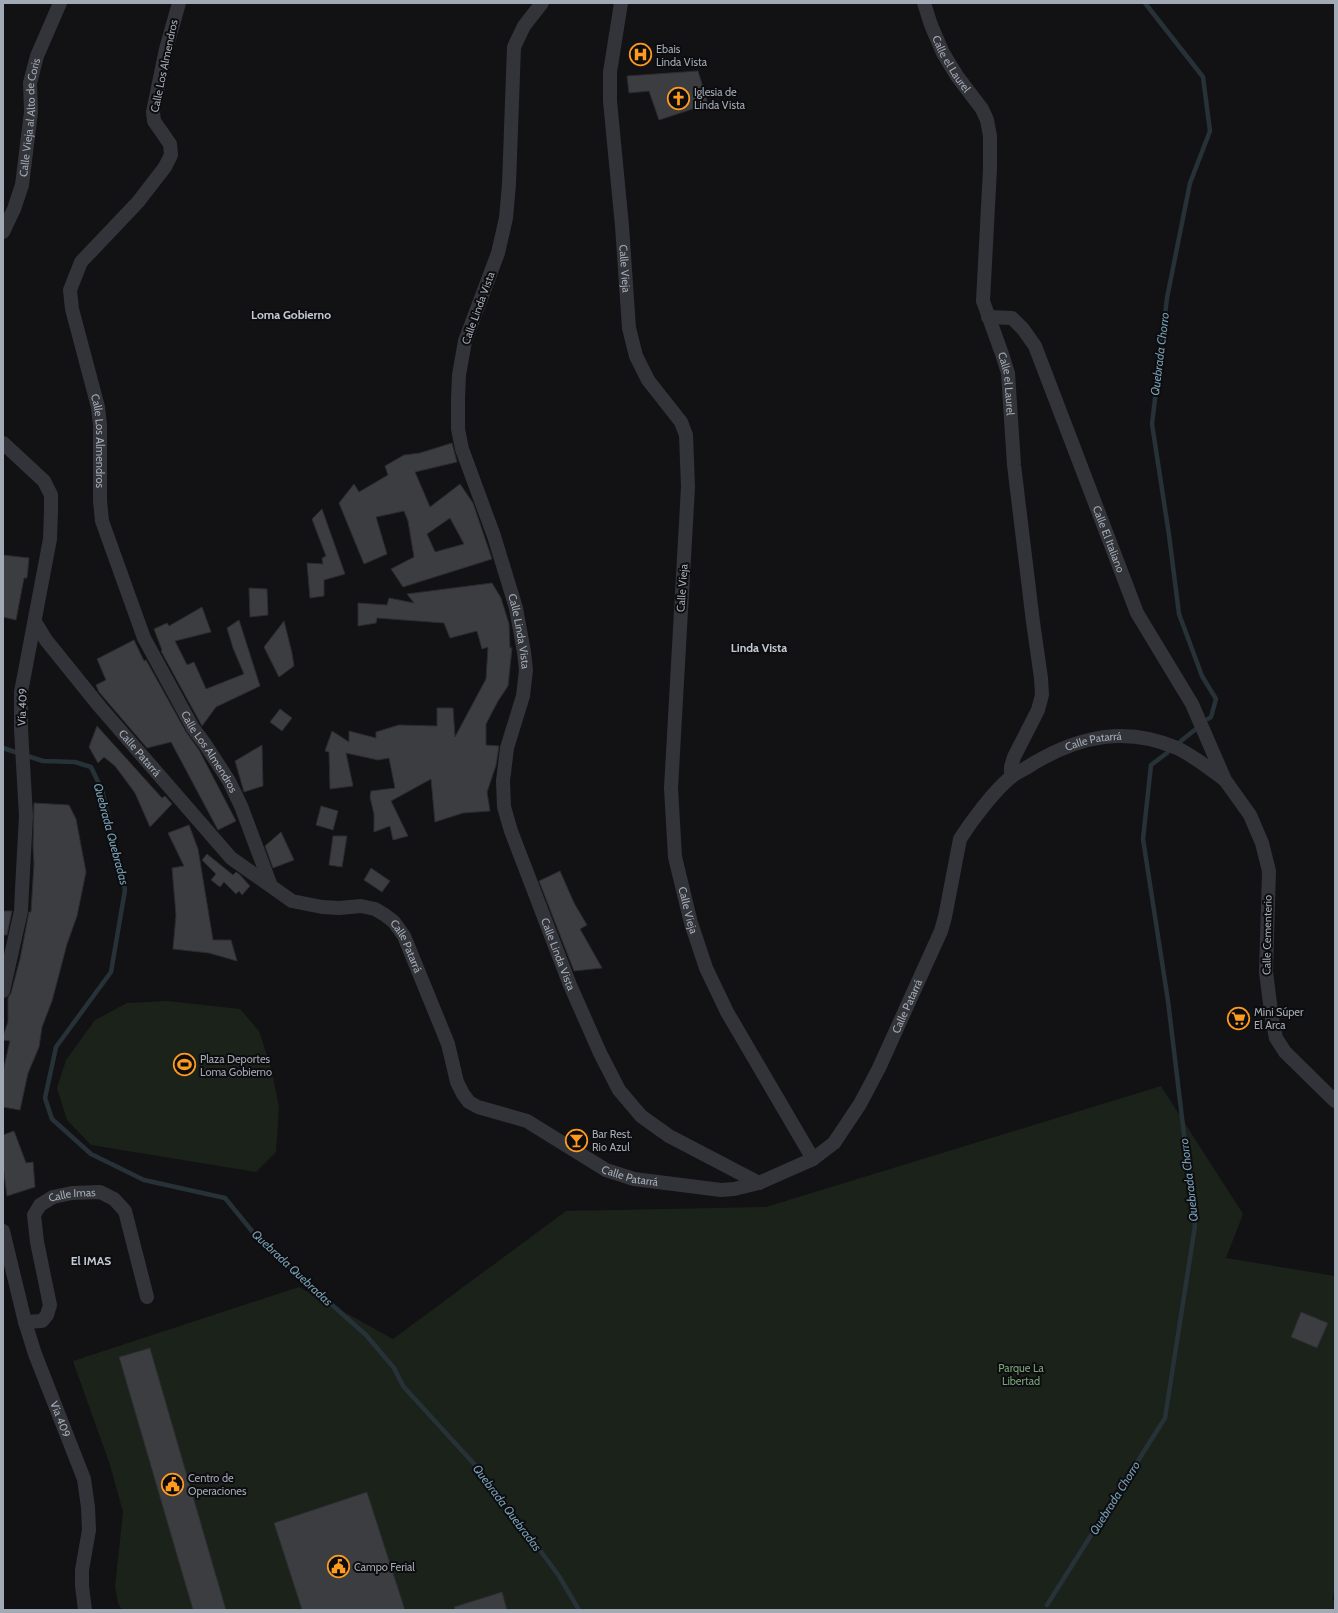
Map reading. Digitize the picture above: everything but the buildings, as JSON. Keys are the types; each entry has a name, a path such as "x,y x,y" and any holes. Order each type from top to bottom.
{"street":[{"name":"Calle Vieja al Alto de Coris","path":"3,232 14,210 22,185 31,112 30,84 37,56 60,3"},
{"name":"Calle Los Almendros","path":"179,3 166,49 153,112 154,121 170,144 171,155 165,167 138,202 81,262 70,290 72,309 98,407 100,425 100,501 102,521 144,638 193,728 229,781 241,806 271,886"},
{"name":"Calle Linda Vista","path":"542,3 524,26 514,47 506,218 498,253 465,341 458,390 458,429 462,449 494,536 516,608 526,670 523,696 504,763 504,807 510,832 570,985 600,1054 619,1090 641,1116 669,1136 759,1183"},
{"name":"Calle Vieja","path":"621,3 610,72 610,101 622,226 629,328 636,356 648,380 681,422 686,435 688,487 671,788 675,857 691,922 706,968 727,1012 813,1159"},
{"name":"Calle el Laurel","path":"924,3 931,25 957,76 982,109 988,126 991,149 983,301 1008,373 1014,465 1042,695 1038,710 1014,757 1011,767 1011,777"},
{"name":"Calle El Italiano","path":"988,317 1012,318 1023,329 1035,346 1137,613 1194,706 1225,780"},
{"name":"Vía 409","path":"3,443 44,481 51,495 50,539 21,692 21,729 26,816 21,911 3,991"},
{"name":"Calle Patarrá","path":"35,622 46,640 100,707 231,858 292,901 322,907 339,908 361,906 375,909 394,922 404,936 448,1044 457,1082 469,1102 478,1107 528,1121 606,1170 634,1179 721,1190 734,1189 759,1183 813,1159 834,1143 860,1104 879,1068 941,931 946,917 960,838 989,800 1011,777 1046,756 1080,741 1105,736 1128,736 1176,748 1199,760 1225,780"},
{"name":"Calle Cementerio","path":"1225,780 1250,816 1262,843 1269,871 1266,972 1276,1038 1285,1052 1335,1101"},
{"name":"Calle Imas","path":"26,1322 42,1321 47,1314 50,1305 37,1242 34,1215 40,1205 53,1197 72,1193 100,1192 114,1199 125,1211 146,1297"},
{"name":"Vía 409","path":"3,1231 35,1354 84,1479 88,1507 89,1530 82,1570 85,1610"}],"green space":[{"path":"167,1001 240,1009 259,1031 272,1072 279,1107 276,1152 256,1172 91,1145 67,1120 57,1088 66,1060 95,1020 127,1003"},
{"name":"Parque La Libertad","path":"1161,1086 1243,1214 1226,1258 1335,1276 1335,1588 1332,1600 1335,1601 1335,1610 122,1610 118,1603 115,1587 123,1512 110,1465 73,1361 299,1287 393,1339 566,1211 766,1207"}],"waterway":[{"name":"Quebrada Chorro","path":"1145,3 1203,77 1210,131 1190,183 1167,298 1152,424 1169,535 1179,614 1202,676 1216,699 1211,717 1208,719"},
{"name":"Quebrada Chorro","path":"1181,741 1196,729"},
{"name":"Quebrada Quebradas","path":"3,748 43,761 75,762 91,767 102,790 125,890 111,972 56,1047 45,1098 52,1119 91,1154 144,1180 225,1198 261,1242 366,1335 394,1368 403,1386 486,1477 559,1576 579,1610"},
{"name":"Quebrada Chorro","path":"1047,1605 1165,1418 1195,1226 1168,1001 1143,839 1151,765 1167,753"}],"place":[{"name":"Ebais Linda Vista","path":"640,55"},
{"name":"Iglesia de Linda Vista","path":"679,98"},
{"name":"Mini Súper El Arca","path":"1238,1018"},
{"name":"Plaza Deportes Loma Gobierno","path":"184,1065"},
{"name":"Bar Rest. Rio Azul","path":"576,1140"},
{"name":"Centro de Operaciones","path":"173,1484"},
{"name":"Campo Ferial","path":"339,1567"}],"district":[{"name":"Loma Gobierno","path":"291,315"},
{"name":"Linda Vista","path":"759,648"},
{"name":"El IMAS","path":"91,1261"}]}
